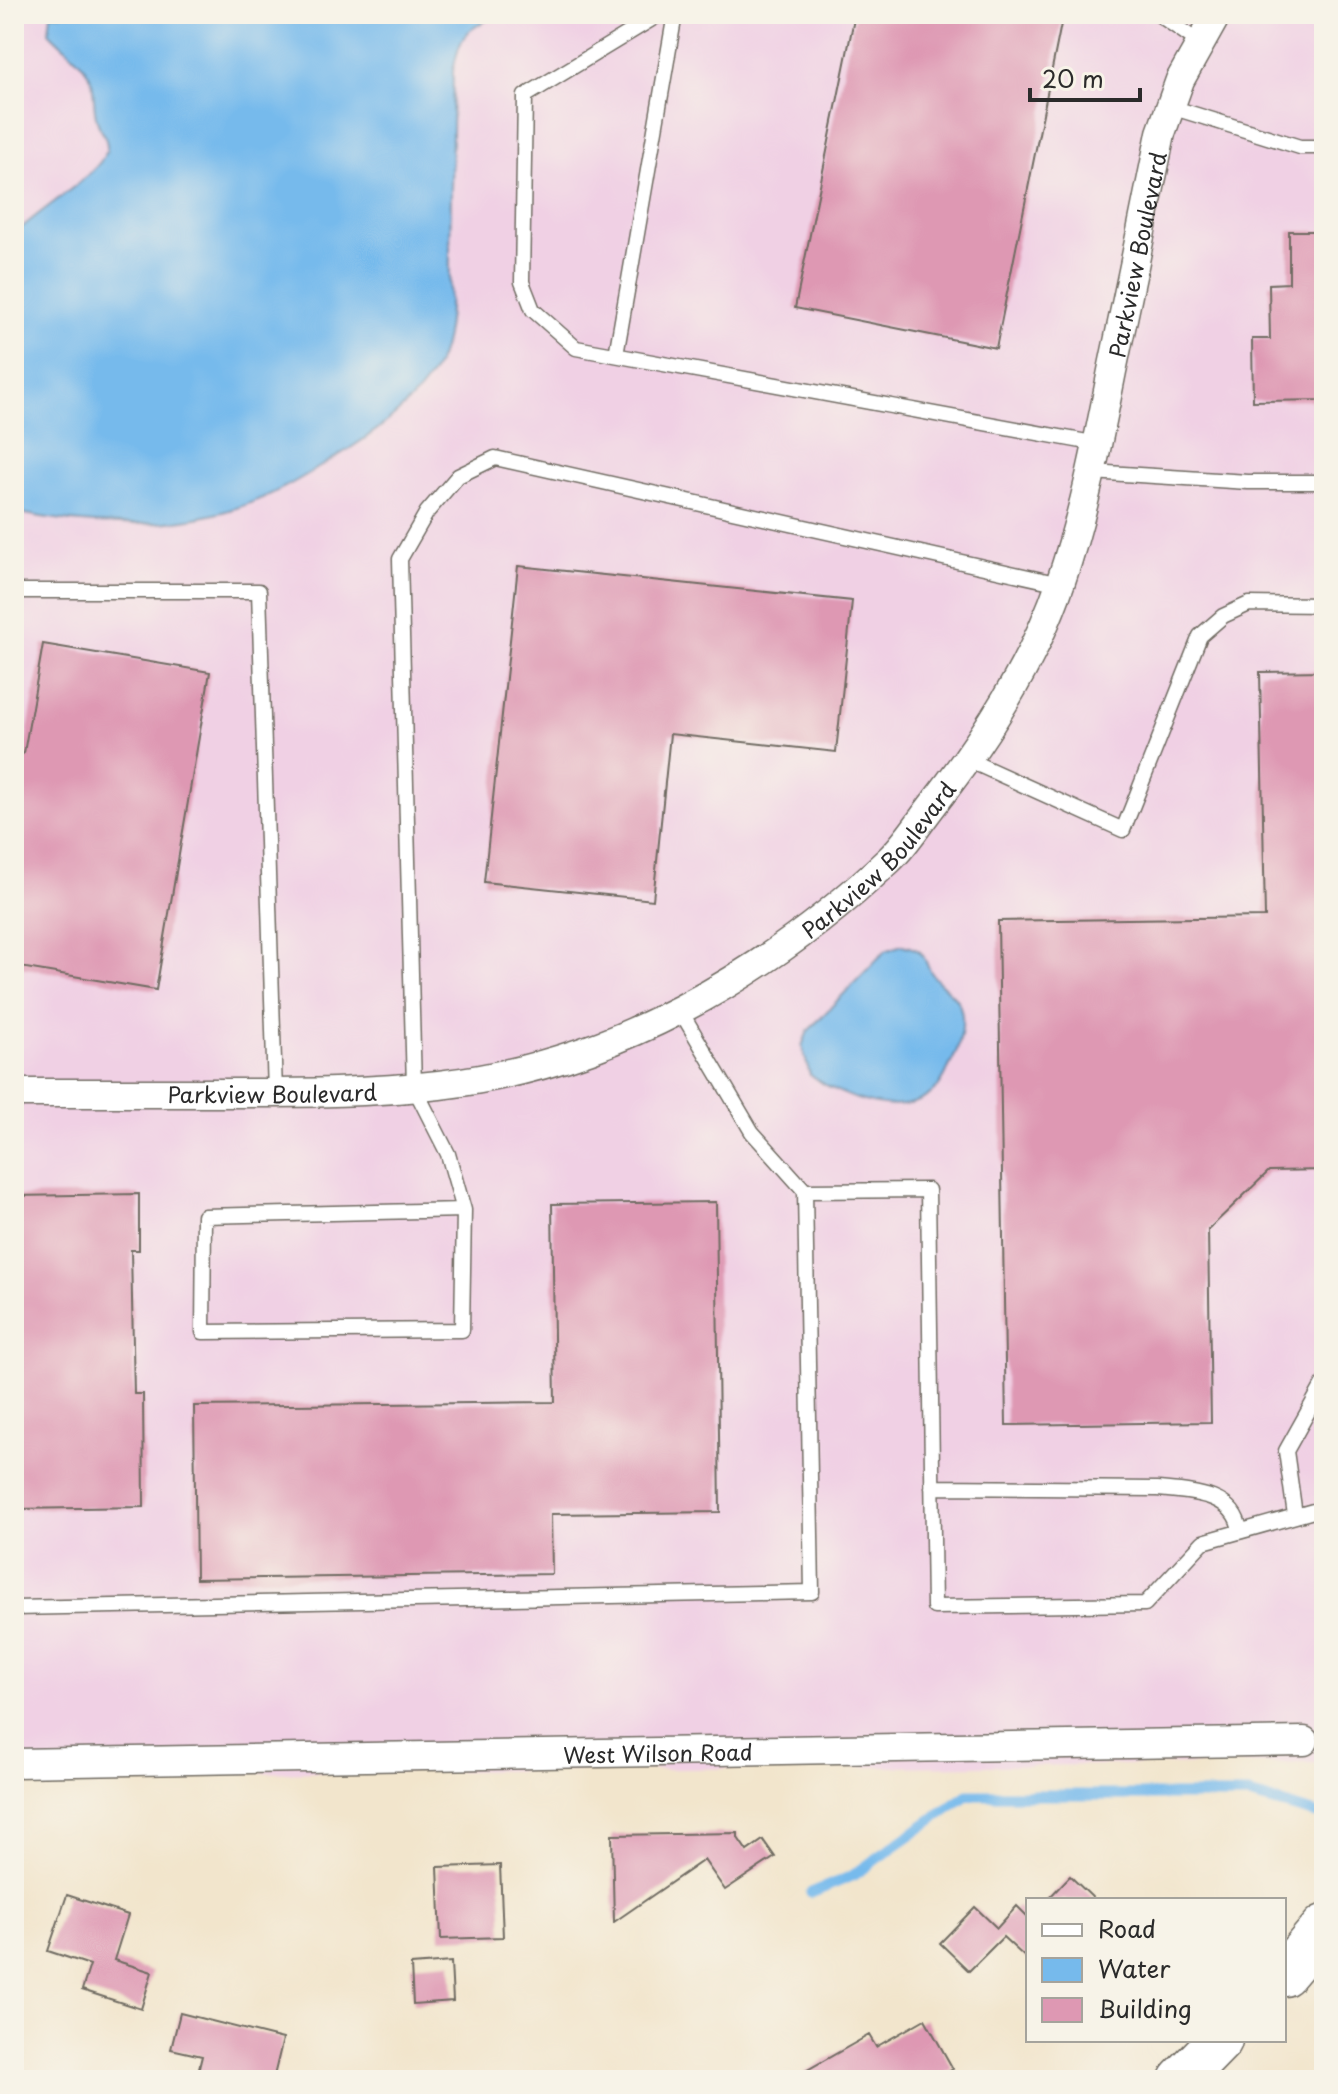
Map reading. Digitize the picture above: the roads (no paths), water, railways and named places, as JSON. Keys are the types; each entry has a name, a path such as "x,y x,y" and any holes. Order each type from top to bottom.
{"main road":[{"path":"1286,1972 1324,1927"},
{"path":"1181,2080 1218,2042"}],"street":[{"name":"Parkview Boulevard","path":"14,1093 359,1092 442,1085 516,1070 599,1045 680,1010 773,955 892,857 968,760 1008,697 1038,638 1060,584 1092,472 1161,133 1180,80 1217,14"},
{"name":"West Wilson Road","path":"14,1763 1304,1741"}],"lane":[{"path":"660,14 525,96 522,282 533,310 576,348 1098,444"},
{"path":"616,355 675,14"},
{"path":"1158,14 1200,43"},
{"path":"1171,107 1300,147 1324,147"},
{"path":"464,1210 204,1216 203,1332 462,1330 464,1210 448,1154 414,1087 400,559 427,512 458,476 495,458 1060,584"},
{"path":"1092,472 1248,482 1324,482"},
{"path":"14,591 259,591 275,1093"},
{"path":"968,760 1123,830 1200,636 1223,616 1249,604 1324,605"},
{"path":"14,1608 812,1592 805,1191 752,1132 680,1010"},
{"path":"805,1191 928,1190 934,1607 1145,1604 1203,1542 1324,1508"},
{"path":"1295,1515 1286,1451 1324,1383"},
{"path":"932,1487 1189,1492 1221,1500 1239,1520 1240,1531"}],"water":[{"path":"51,14 494,14 464,37 453,70 449,304 445,343 435,369 415,395 375,431 308,474 251,503 209,515 153,523 69,521 14,512 14,235 94,169 107,148 98,124 89,75 49,32"},
{"path":"902,945 922,954 934,977 956,999 961,1010 962,1030 954,1057 938,1087 921,1100 889,1106 854,1098 810,1075 802,1046 808,1031 885,951"}],"waterway":[{"path":"811,1893 852,1876 967,1795 1249,1795 1324,1816"}]}
